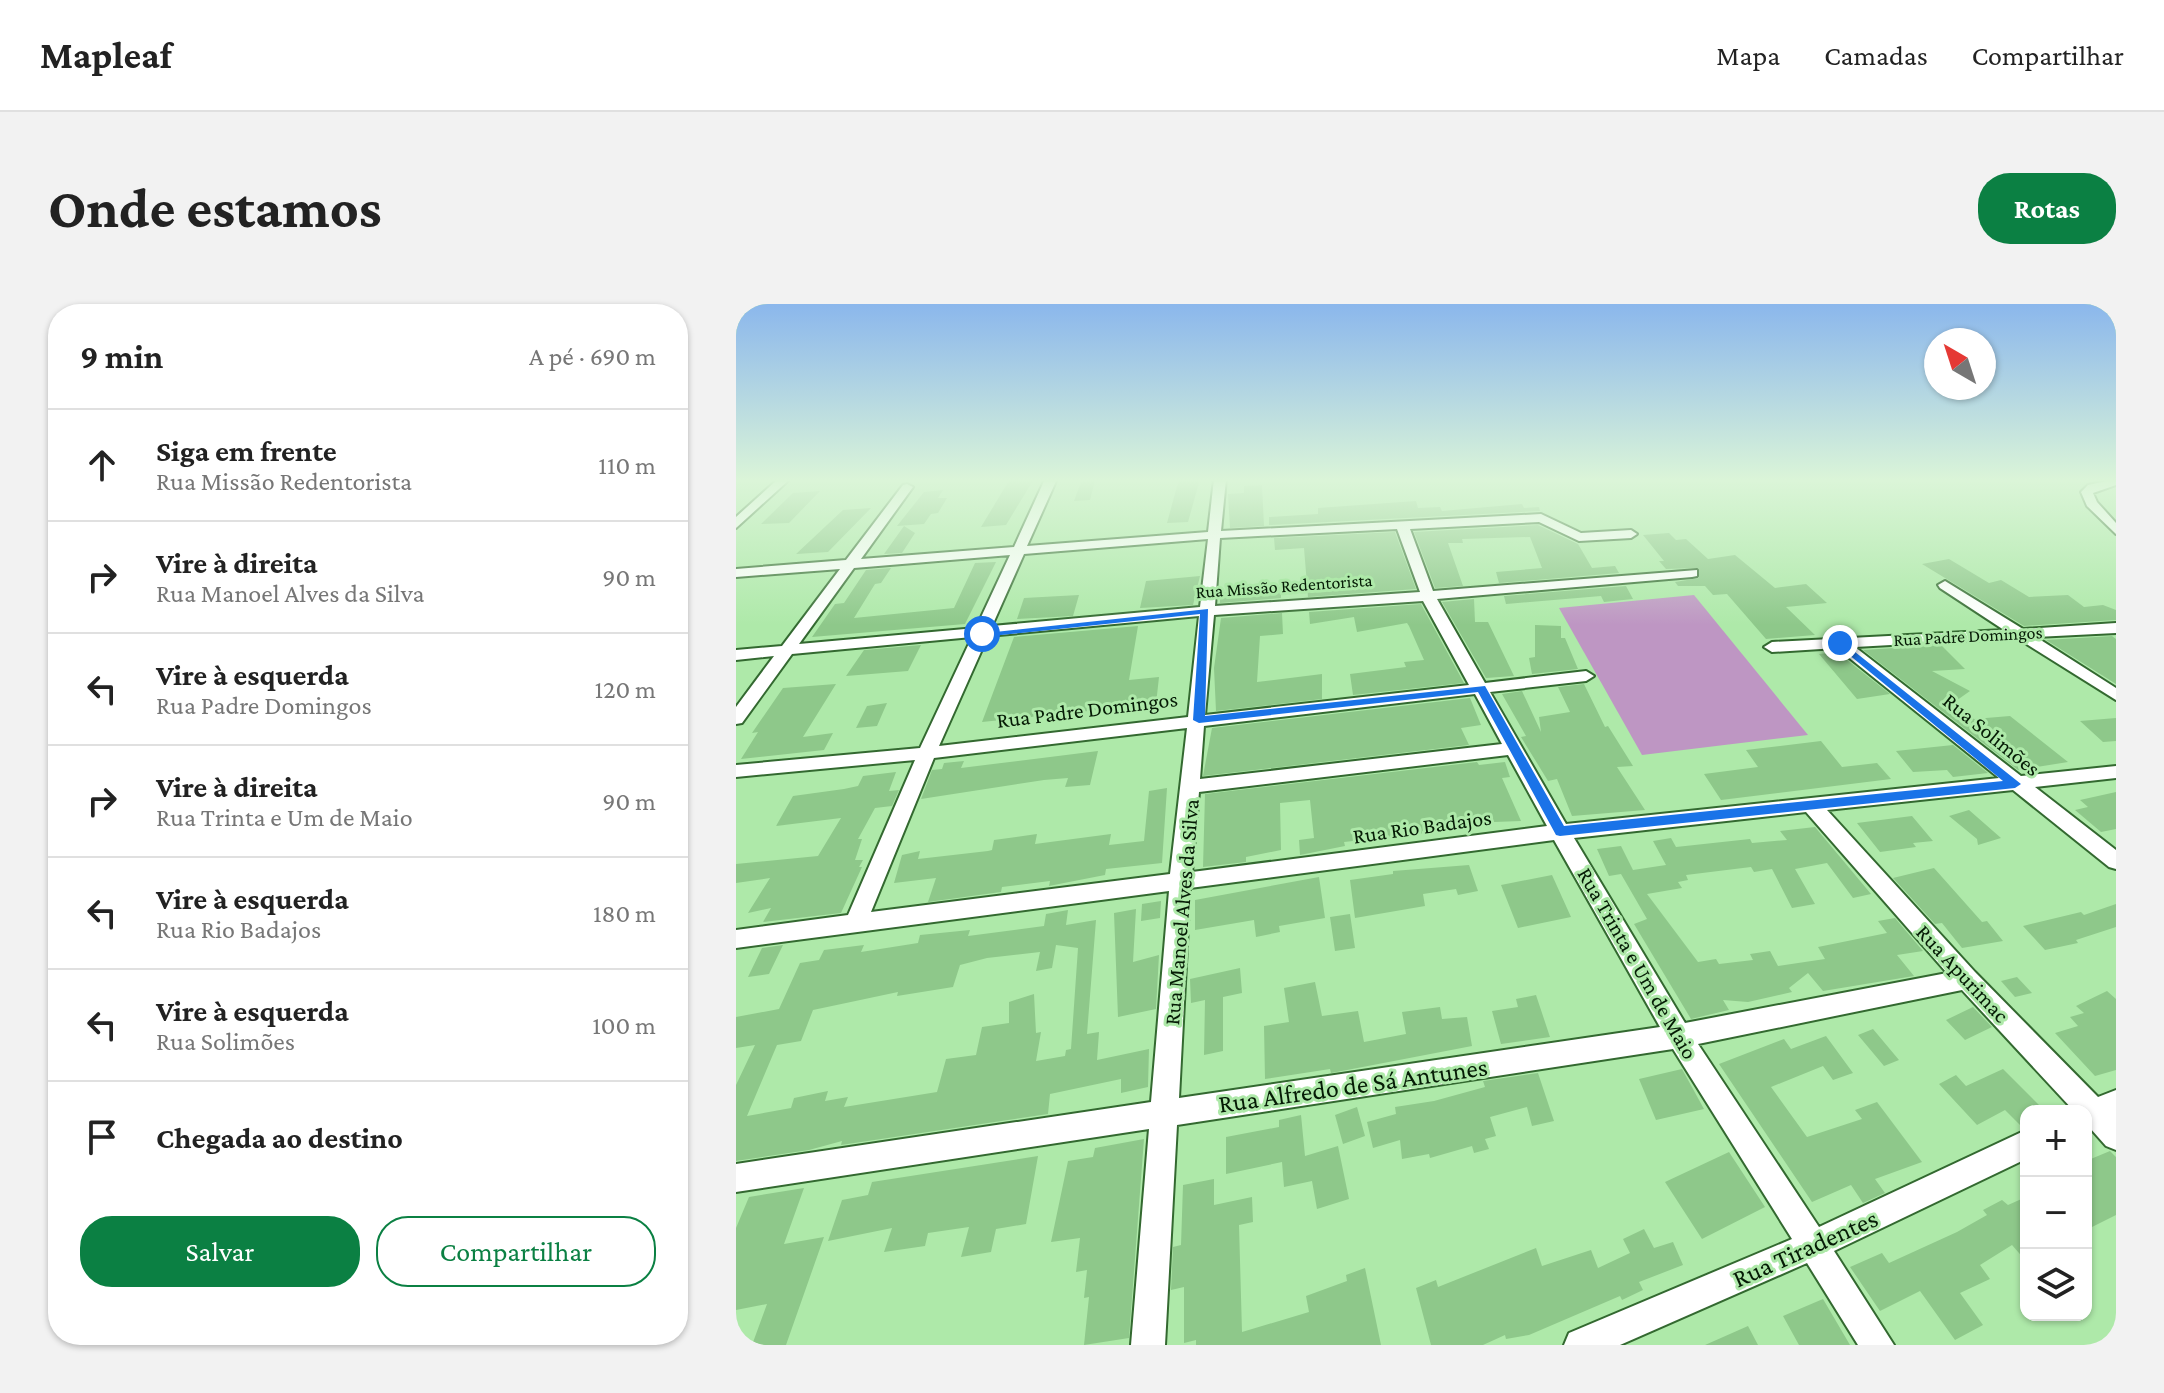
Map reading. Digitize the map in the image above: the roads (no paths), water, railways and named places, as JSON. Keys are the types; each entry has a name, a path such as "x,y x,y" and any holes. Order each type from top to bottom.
{"street":[{"path":"736,719 878,528"},
{"path":"856,922 927,753 1028,528"},
{"name":"Rua Manoel Alves da Silva","path":"1148,1345 1180,883 1199,720 1205,611 1215,528"},
{"path":"736,573 1214,535 1353,528"},
{"name":"Rua Trinta e Um de Maio","path":"1403,528 1428,596 1560,832 1679,1036 1877,1345"},
{"path":"1560,528 1579,537 1631,534"},
{"name":"Rua Missão Redentorista","path":"736,655 1205,611 1692,573"},
{"path":"1945,585 2116,695"},
{"name":"Rua Padre Domingos","path":"1772,647 2116,628"},
{"name":"Rua Solimões","path":"1840,643 2116,861"},
{"name":"Rua Padre Domingos","path":"736,771 927,753 1586,676"},
{"path":"1192,786 1514,748"},
{"name":"Rua Rio Badajos","path":"736,939 1560,832 2116,772"},
{"name":"Rua Apurimac","path":"1813,807 1967,979 2098,1110 2116,1136"},
{"name":"Rua Alfredo de Sá Antunes","path":"736,1178 1679,1036 1967,979"},
{"name":"Rua Tiradentes","path":"1581,1345 1813,1245 2020,1147"}]}
